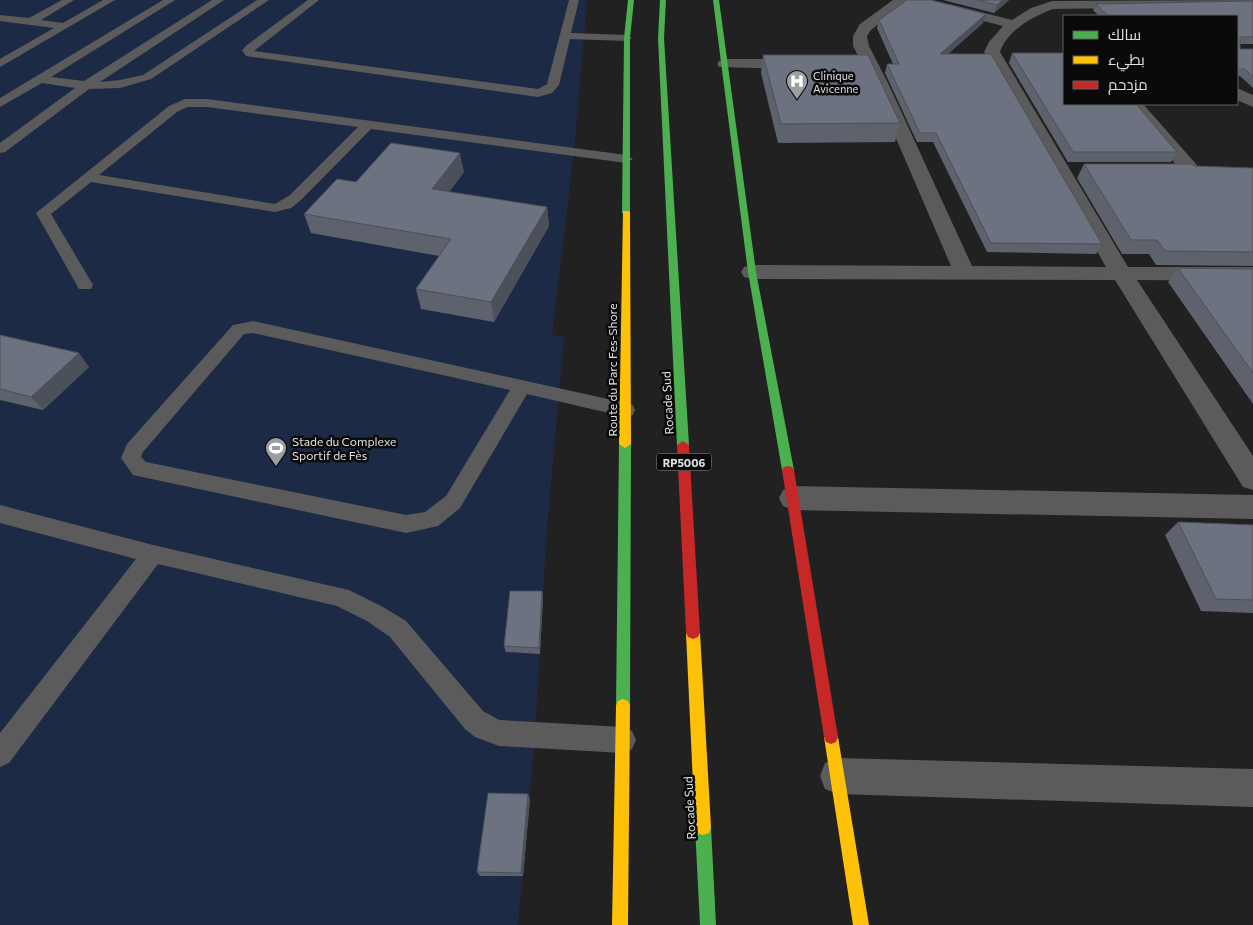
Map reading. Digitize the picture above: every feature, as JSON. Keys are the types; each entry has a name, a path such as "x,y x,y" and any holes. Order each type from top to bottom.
{"main road":[{"name":"Route du Parc Fes-Shore","path":"624,740 627,38 631,0"},
{"name":"Rocade Sud","path":"663,0 661,38 708,925"},
{"path":"716,0 752,272 793,498 861,925"},
{"path":"620,925 624,740"}],"street":[{"path":"902,0 865,27 860,36 861,46 885,93 965,274"},
{"path":"1253,2 1052,5 1036,11 1015,25 998,40 993,46 992,52 1070,170 1121,273 1253,478"},
{"path":"939,5 1015,25"},
{"path":"725,64 812,65"},
{"path":"850,65 870,65"},
{"path":"1238,94 1253,102"},
{"path":"1135,105 1198,168 1169,168"},
{"path":"752,272 1253,274"},
{"path":"793,498 1253,507"},
{"path":"838,776 1253,788"}],"lane":[{"path":"30,22 69,0"},
{"path":"0,64 110,0"},
{"path":"0,103 170,0"},
{"path":"1,147 85,86 219,0"},
{"path":"40,78 85,86 125,83 147,77 264,0"},
{"path":"314,0 251,47 248,50 250,54 538,93 548,90 554,85 574,0"},
{"path":"0,18 65,26"},
{"path":"565,36 627,38"},
{"path":"85,285 42,213 173,109 185,103 207,103 626,159"},
{"path":"88,177 275,208 286,205 295,198 368,126"},
{"path":"522,386 453,502 430,520 406,524 140,469 131,458 134,449 239,329 253,327 522,386 626,410"},
{"path":"0,514 154,554 341,597 375,614 398,629 474,720 484,728 498,733 624,740"},
{"path":"0,754 154,554"}],"shaded area":[{"name":"Stade du Complexe Sportif de Fès","path":"0,0 587,0 574,151 552,335 564,337 546,540 535,735 518,925 0,925"}],"building":[{"path":"907,0 931,0 986,14 940,54 991,54 1102,244 991,243 936,133 920,133 887,64 899,64 879,20"},
{"path":"978,0 1002,0 997,5"},
{"path":"1253,1 1253,37 1240,37 1240,49 1253,49 1253,77 1245,69 1238,69 1238,15 1107,15 1096,4"},
{"path":"1012,53 1063,53 1063,105 1137,105 1177,152 1073,152"},
{"path":"763,55 868,55 900,123 781,124"},
{"path":"391,143 460,153 432,189 547,207 491,302 416,289 451,239 304,214 337,179 356,182"},
{"path":"1084,164 1193,164 1194,166 1253,168 1253,252 1165,251 1157,240 1131,240"},
{"path":"1178,268 1253,269 1253,373"},
{"path":"0,335 79,353 31,397 0,389"},
{"path":"1178,522 1253,525 1253,600 1216,599"},
{"path":"510,591 542,591 539,648 504,646"},
{"path":"488,793 528,794 521,873 477,872"}],"traffic: fast":[{"path":"626,213 627,38 631,0"},
{"path":"663,0 661,38 683,445"},
{"path":"716,0 752,272 788,470"},
{"path":"623,706 625,444"},
{"path":"703,827 708,925"}],"traffic: slow":[{"path":"625,444 626,213"},
{"path":"693,633 703,827"},
{"path":"620,925 623,706"},
{"path":"831,737 861,925"}],"traffic: jam":[{"path":"683,445 693,633"},
{"path":"788,470 831,737"}],"place":[{"name":"Clinique Avicenne","path":"797,100"},
{"name":"Stade du Complexe Sportif de Fès","path":"276,467"}]}
